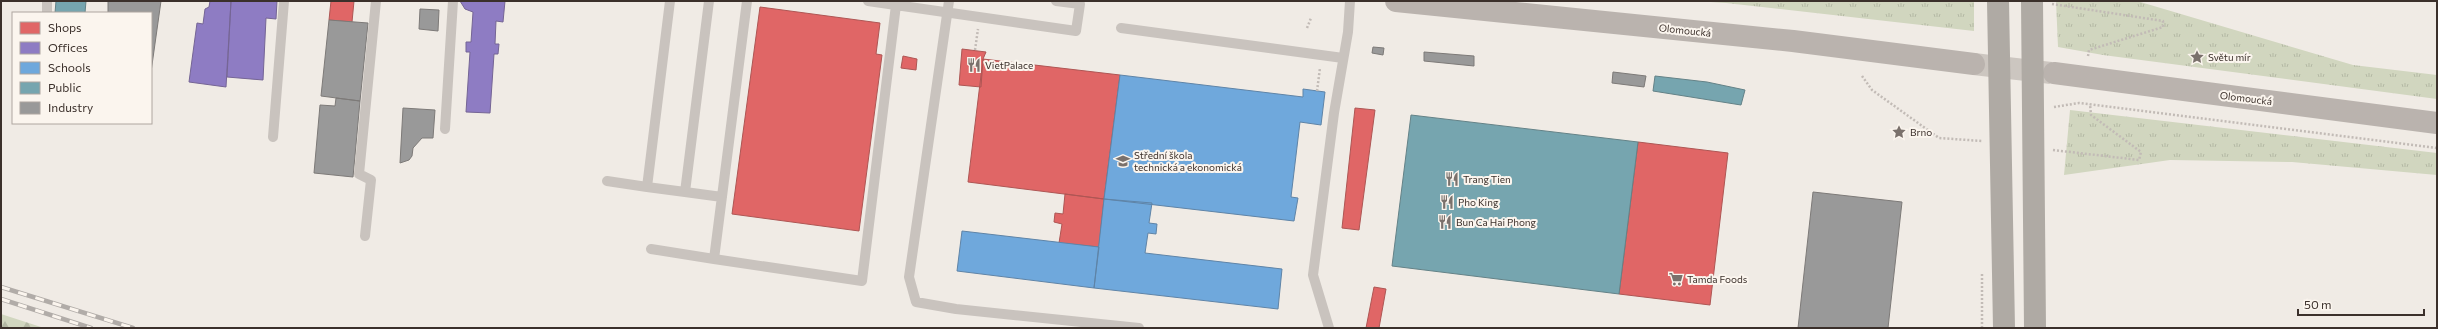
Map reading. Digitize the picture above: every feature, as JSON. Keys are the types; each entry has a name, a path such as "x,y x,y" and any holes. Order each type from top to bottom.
{"highway":[{"path":"1998,7 1999,128 2004,328"},
{"path":"2035,328 2033,132 2038,7"}],"main road":[{"name":"Olomoucká","path":"1396,1 1472,5 1793,41 1974,64"},
{"name":"Olomoucká","path":"2054,73 2437,123"}],"lane":[{"path":"46,12 47,1"},
{"path":"273,137 284,1"},
{"path":"366,236 371,180 359,174 376,1"},
{"path":"446,129 453,1"},
{"path":"647,187 670,1"},
{"path":"685,192 709,1"},
{"path":"714,259 747,1"},
{"path":"868,1 1076,31 1080,4 1056,1"},
{"path":"949,1 909,277 916,302 956,309 1139,328"},
{"path":"1329,328 1312,276 1348,32 1350,1"},
{"path":"651,249 862,281 896,5"},
{"path":"1120,28 1343,58"},
{"path":"607,181 722,197"},
{"path":"1995,328 2003,305"}],"path":[{"path":"2038,7 2163,21 2163,27 2089,50 2088,56"},
{"path":"1307,28 1311,18"},
{"path":"975,50 978,29"},
{"path":"1317,92 1321,64"},
{"path":"1862,76 1872,90 1939,138 1983,141 1983,149"},
{"path":"2054,107 2079,103 2090,104 2437,148"},
{"path":"2049,149 2139,160 2141,152 2091,115 2090,104"},
{"path":"1982,266 1982,328"}],"green space":[{"path":"1695,1 1974,1 1974,31 1726,3"},
{"path":"2056,1 2137,1 2353,65 2437,75 2437,99 2103,55 2058,47"},
{"path":"2070,110 2437,153 2437,175 2292,162 2170,160 2064,175"},
{"path":"1,314 41,327 45,328 1,328"}],"building: Shops":[{"path":"331,1 354,1 352,22 329,20"},
{"path":"760,7 880,23 876,54 882,55 859,231 732,214"},
{"path":"962,49 986,52 983,59 981,87 959,85"},
{"path":"903,56 917,59 916,70 901,68"},
{"path":"983,59 1120,75 1104,199 968,182"},
{"path":"1355,108 1375,110 1359,230 1342,228"},
{"path":"1638,142 1728,153 1710,305 1619,294"},
{"path":"1065,194 1104,199 1099,247 1059,243 1062,224 1054,222 1055,213 1063,214"},
{"path":"1374,287 1386,289 1379,328 1366,328"}],"building: Offices":[{"path":"210,1 231,1 226,87 189,82 197,23 203,24 205,9 209,7"},
{"path":"231,1 277,1 276,19 266,18 263,80 227,77"},
{"path":"460,1 505,1 503,22 496,21 495,44 499,44 498,54 494,54 490,113 466,112 470,52 466,52 466,42 471,42 473,12 465,9"}],"building: Schools":[{"path":"1120,75 1303,97 1303,89 1325,92 1321,125 1300,122 1291,197 1298,198 1294,221 1104,199"},
{"path":"1104,199 1152,203 1149,223 1157,224 1156,234 1148,233 1145,253 1282,269 1278,309 1094,288"},
{"path":"962,231 1099,247 1094,288 957,271"}],"building: Public":[{"path":"56,1 86,1 85,12 55,12"},
{"path":"1655,76 1707,82 1745,90 1741,105 1653,91"},
{"path":"1411,115 1638,142 1619,294 1392,266"}],"building: Industry":[{"path":"108,1 161,1 152,65 152,12 108,12"},
{"path":"420,9 439,10 438,31 419,29"},
{"path":"329,20 368,23 360,101 321,96"},
{"path":"1373,47 1384,48 1383,55 1372,53"},
{"path":"1424,52 1474,56 1474,66 1424,61"},
{"path":"1613,72 1646,76 1644,87 1612,83"},
{"path":"336,98 360,101 353,177 314,173 320,105 335,106"},
{"path":"403,108 435,110 433,138 422,138 413,148 412,156 409,160 400,163"},
{"path":"1813,192 1902,202 1888,328 1798,328"}],"tunnel":[{"path":"1974,64 2051,73"}],"railway":[{"path":"1,287 133,328"},
{"path":"1,299 91,328"}],"place":[{"name":"Světu mír","path":"2197,57"},
{"name":"VietPalace","path":"974,65"},
{"name":"Brno","path":"1899,132"},
{"name":"Střední škola technická a ekonomická","path":"1123,161"},
{"name":"Trang Tien","path":"1452,179"},
{"name":"Pho King","path":"1447,202"},
{"name":"Bun Ca Hai Phong","path":"1445,222"},
{"name":"Tamda Foods","path":"1676,279"}]}
